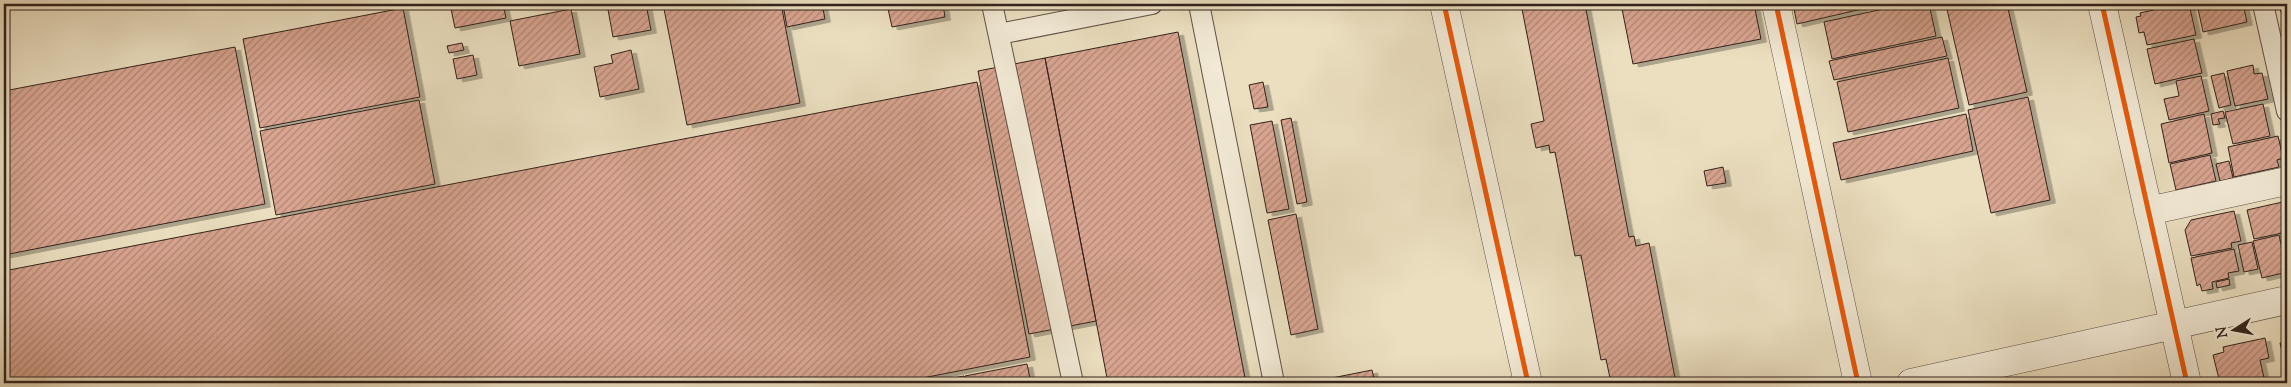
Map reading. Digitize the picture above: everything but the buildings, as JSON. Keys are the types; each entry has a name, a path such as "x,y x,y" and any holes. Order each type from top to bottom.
{"street":[{"path":"1444,4 1528,383"},
{"path":"1776,4 1858,383"},
{"path":"2102,4 2186,383"},
{"path":"2148,211 2287,181"},
{"path":"1911,383 2287,300"}],"lane":[{"path":"992,4 1072,383"},
{"path":"999,34 1152,4"},
{"path":"1199,4 1274,383"},
{"path":"2263,4 2287,111"}],"cycle path":[{"path":"1444,4 1528,383"},
{"path":"1776,4 1858,383"},
{"path":"2102,4 2187,383"}]}
